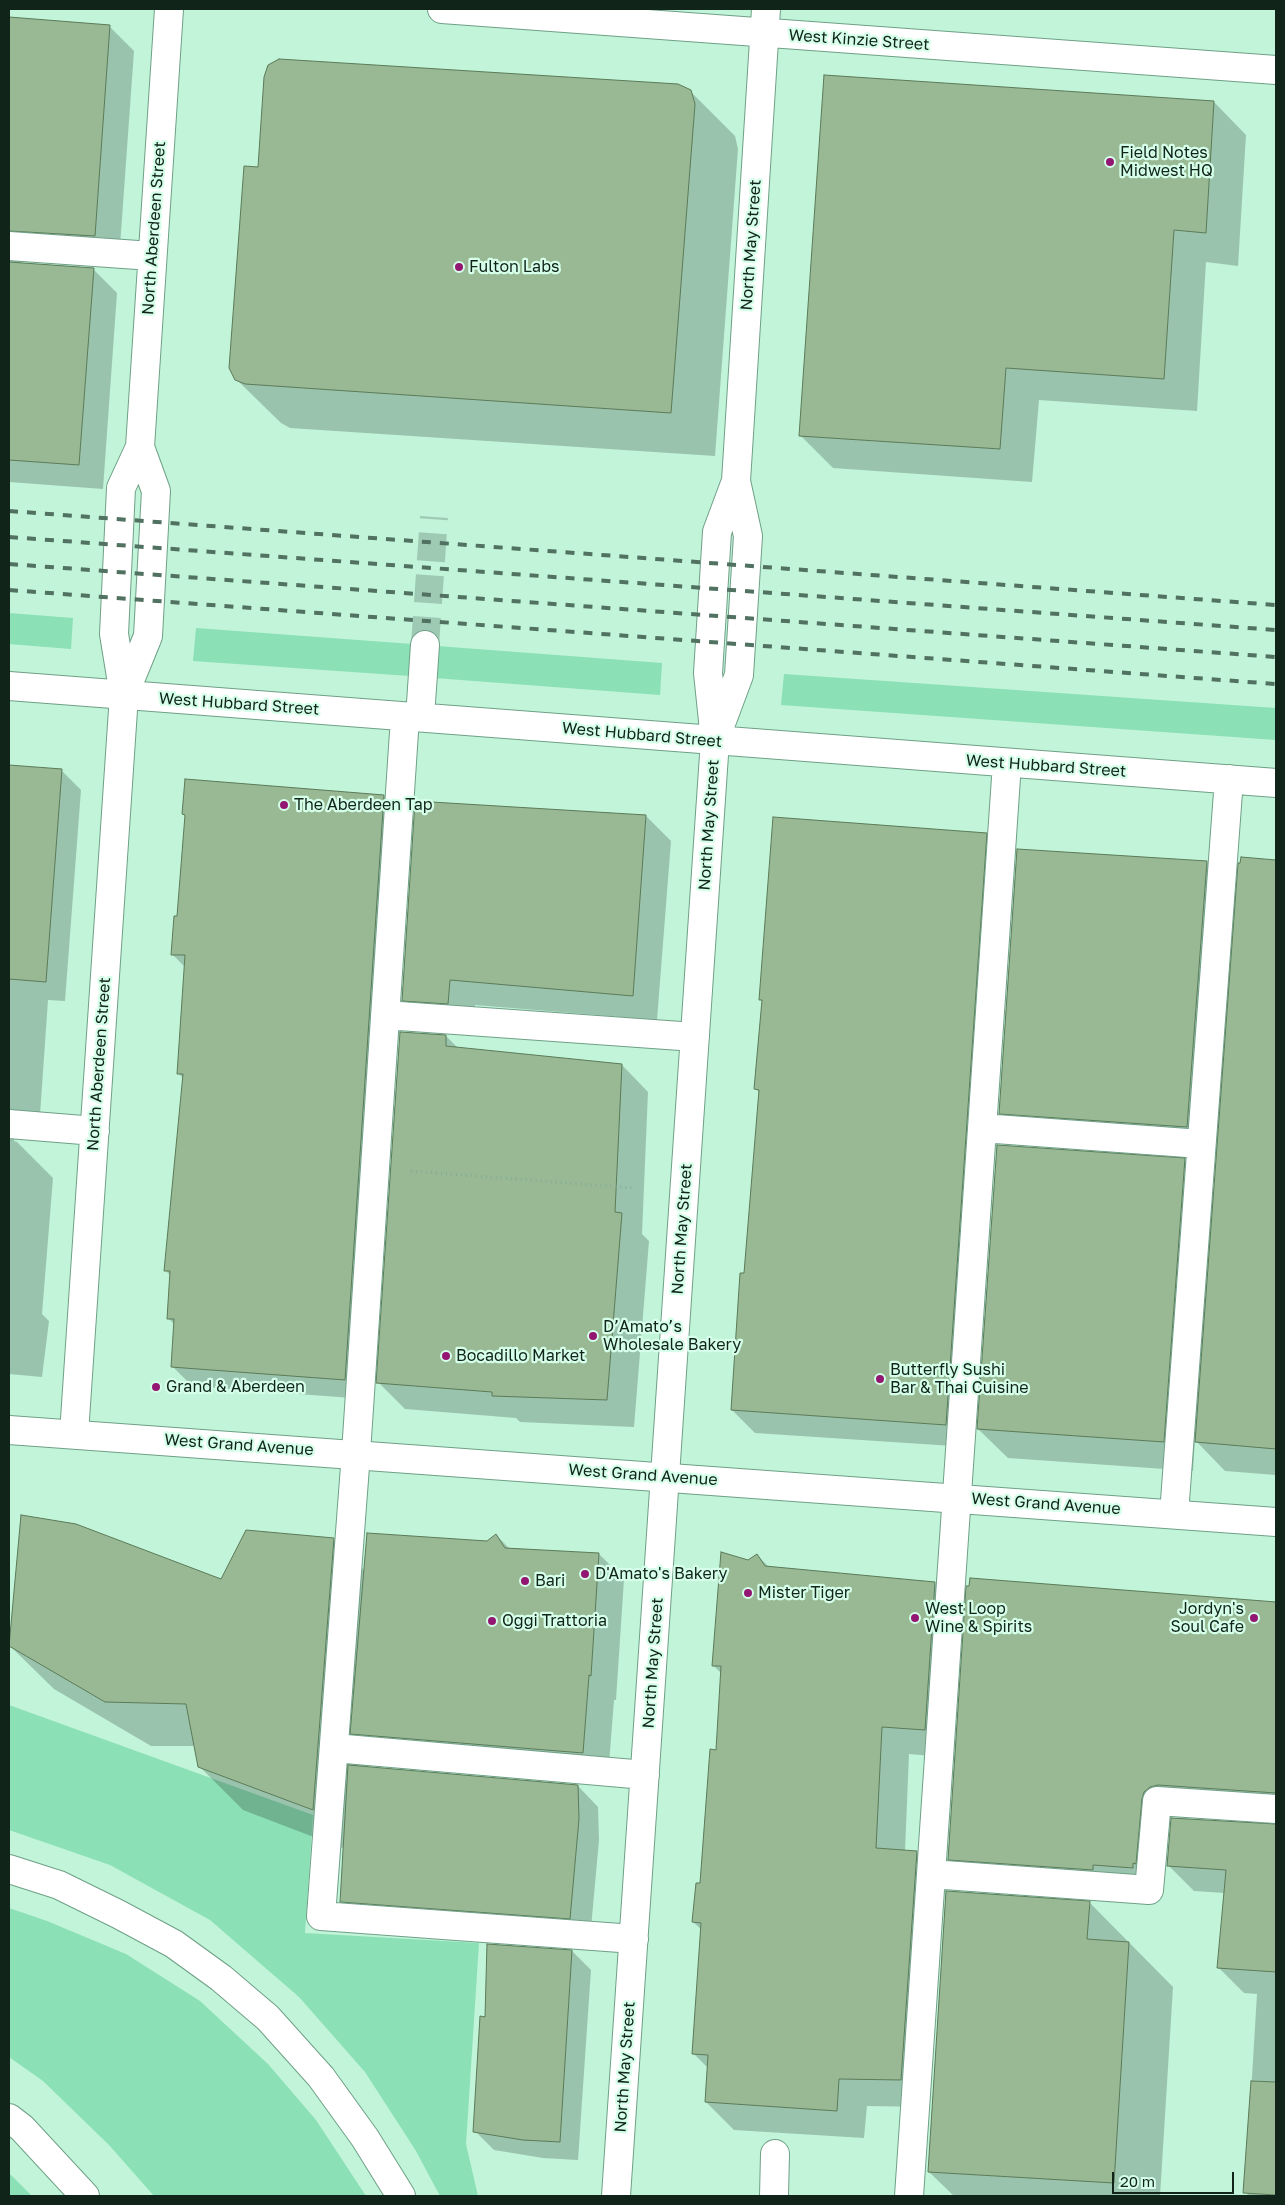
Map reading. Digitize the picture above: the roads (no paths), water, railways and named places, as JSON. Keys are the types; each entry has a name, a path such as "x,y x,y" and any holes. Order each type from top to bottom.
{"main road":[{"name":"North Aberdeen Street","path":"74,1434 124,695 148,636 156,491 140,448 169,9"},
{"name":"West Kinzie Street","path":"442,9 766,21 1276,70"},
{"name":"North May Street","path":"616,2196 715,740 739,675 748,536 736,481 766,21"},
{"path":"9,246 152,256"},
{"path":"425,645 413,717 386,1015 356,1453 321,1916 634,1939"},
{"name":"West Hubbard Street","path":"9,686 1276,783"},
{"path":"909,2196 1007,763"},
{"path":"1174,1514 1229,779"},
{"path":"386,1015 695,1037"},
{"path":"9,1124 95,1131"},
{"path":"982,1128 1201,1144"},
{"name":"West Grand Avenue","path":"9,1430 356,1453 1276,1522"},
{"path":"334,1748 645,1775"},
{"path":"931,1874 1149,1890 1156,1801 1276,1809"},
{"path":"9,1869 59,1885 118,1914 174,1944 221,1978 268,2018 321,2077 365,2138 401,2196"},
{"path":"9,2118 22,2128 85,2196"},
{"path":"774,2196 775,2154"}],"tunnel":[{"path":"425,645 434,517"}],"railway":[{"path":"9,511 1276,605"},
{"path":"9,537 1276,630"},
{"path":"9,564 1276,657"},
{"path":"9,590 1276,684"}],"place":[{"name":"Field Notes Midwest HQ","path":"1110,162"},
{"name":"Fulton Labs","path":"459,267"},
{"name":"The Aberdeen Tap","path":"284,805"},
{"name":"D’Amato’s Wholesale Bakery","path":"593,1336"},
{"name":"Bocadillo Market","path":"446,1356"},
{"name":"Butterfly Sushi Bar & Thai Cuisine","path":"880,1379"},
{"name":"Grand & Aberdeen","path":"156,1387"},
{"name":"D'Amato's Bakery","path":"585,1574"},
{"name":"Bari","path":"525,1581"},
{"name":"Mister Tiger","path":"748,1593"},
{"name":"West Loop Wine & Spirits","path":"915,1618"},
{"name":"Jordyn's Soul Cafe","path":"1254,1618"},
{"name":"Oggi Trattoria","path":"492,1621"}]}
